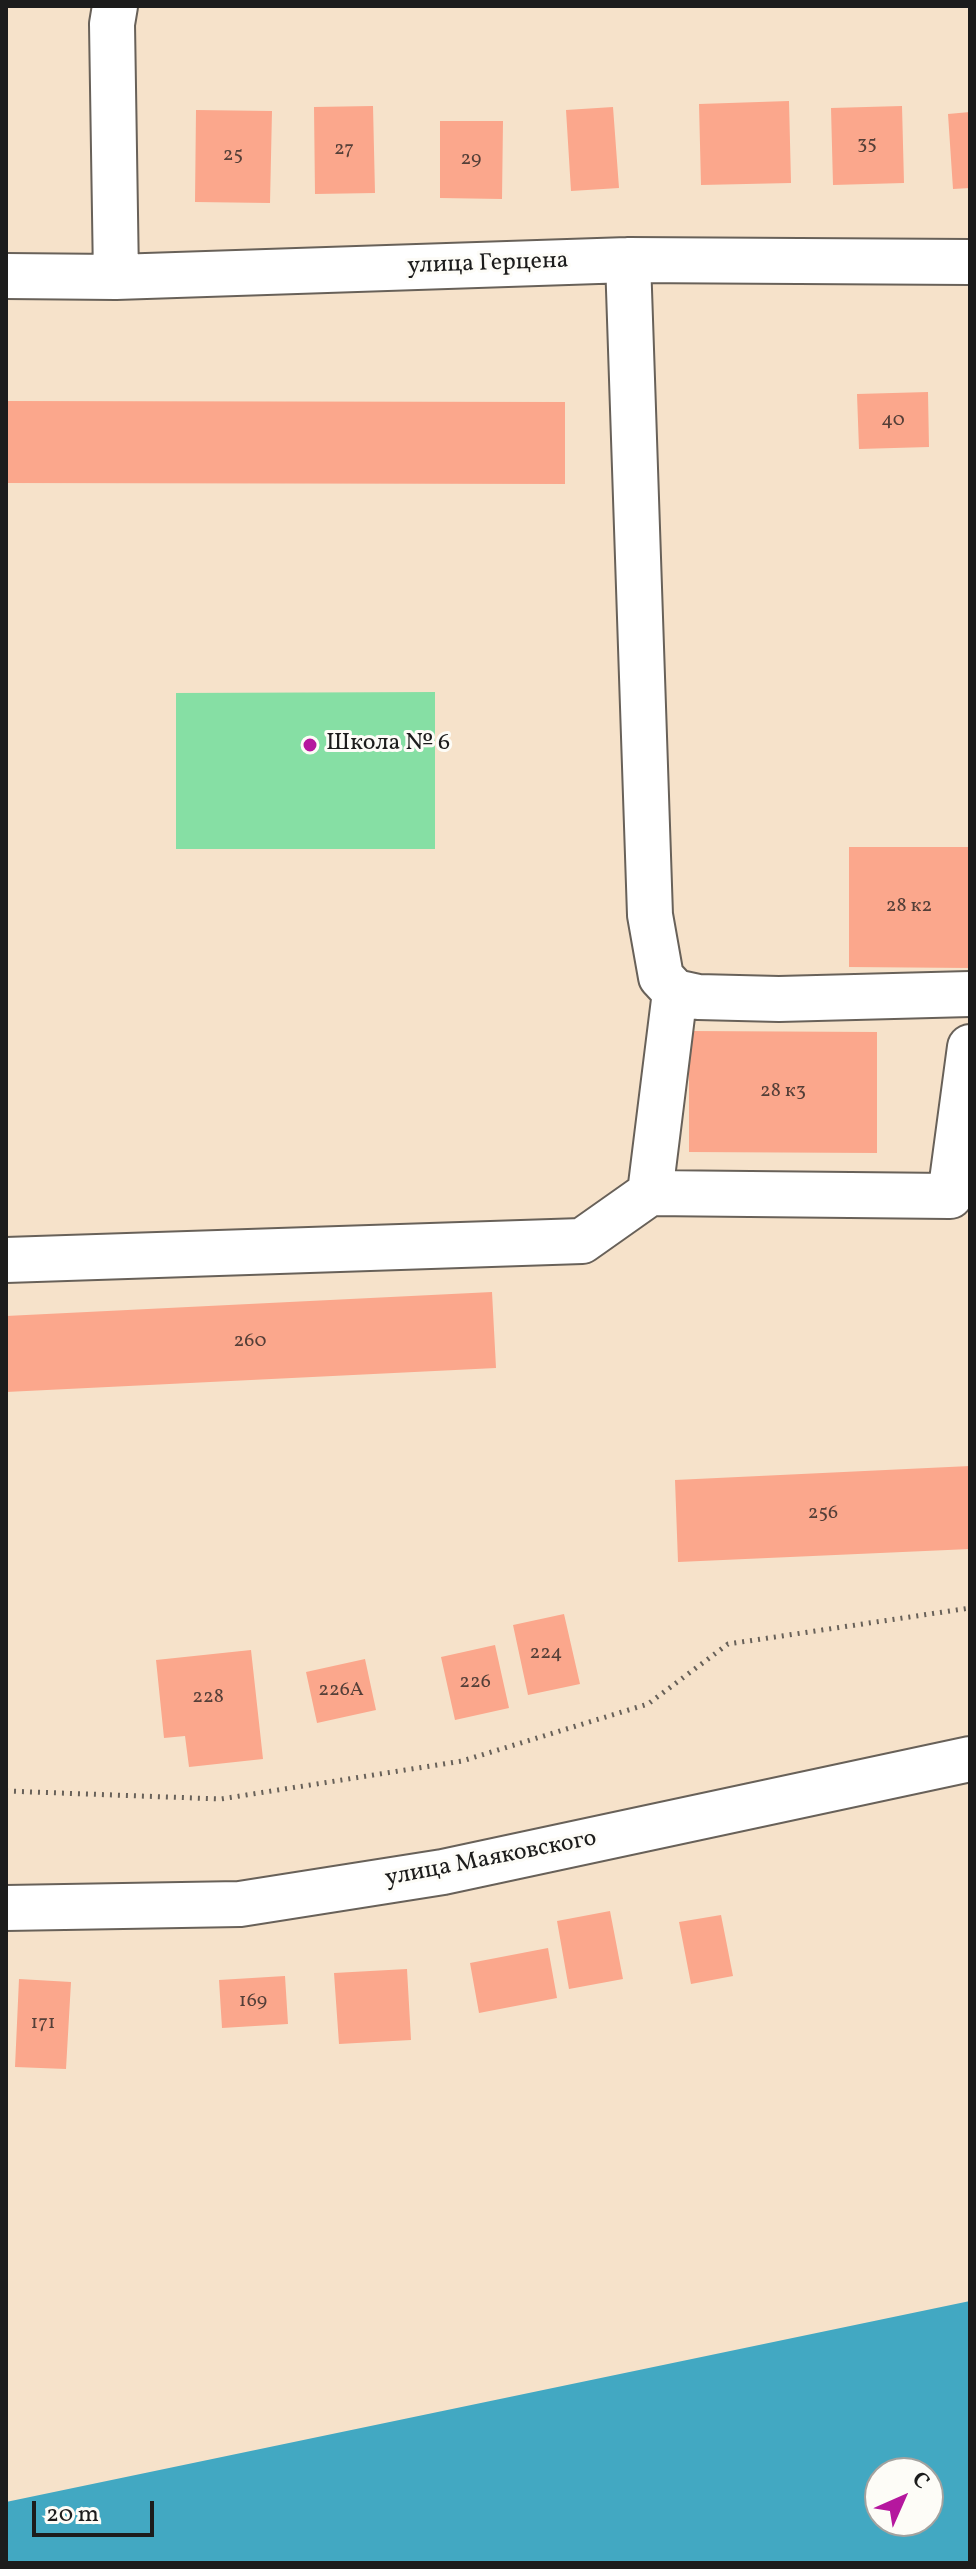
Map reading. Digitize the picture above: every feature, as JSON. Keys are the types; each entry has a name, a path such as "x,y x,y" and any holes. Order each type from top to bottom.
{"street":[{"path":"115,6 112,55 116,277"},
{"path":"628,260 650,915 661,977 675,992 698,997 779,999 970,994"},
{"name":"улица Герцена","path":"6,276 116,277 628,260 970,262"},
{"path":"650,1193 675,992"},
{"path":"6,1260 582,1241 650,1193 950,1196 970,1047"},
{"name":"улица Маяковского","path":"6,1908 240,1904 443,1872 970,1759"}],"path":[{"path":"6,1791 221,1799 462,1761 648,1704 728,1644 970,1608"}],"green space":[{"path":"435,692 435,849 176,849 176,693"}],"water":[{"path":"970,2301 970,2563 6,2563 6,2502"}],"building":[{"path":"789,101 791,183 701,185 699,104"},
{"path":"373,106 375,193 315,194 314,107"},
{"path":"902,106 904,183 833,185 831,108"},
{"path":"613,107 619,188 571,191 566,110"},
{"path":"196,110 272,111 270,203 195,202"},
{"path":"970,112 970,188 953,189 948,114"},
{"path":"440,121 503,121 502,199 440,198"},
{"path":"928,392 929,447 859,449 857,394"},
{"path":"6,401 565,402 565,484 6,483"},
{"path":"849,847 970,847 970,968 849,967"},
{"path":"689,1031 877,1032 877,1153 689,1152"},
{"path":"492,1292 496,1368 6,1392 6,1316"},
{"path":"970,1466 970,1549 678,1562 675,1480"},
{"path":"564,1614 580,1684 528,1695 513,1625"},
{"path":"495,1645 509,1708 455,1720 441,1657"},
{"path":"251,1650 263,1759 189,1767 185,1736 164,1738 156,1660"},
{"path":"365,1659 376,1710 317,1723 306,1672"},
{"path":"610,1911 623,1979 569,1989 557,1921"},
{"path":"721,1915 733,1976 691,1984 679,1922"},
{"path":"548,1948 557,1998 479,2013 470,1963"},
{"path":"407,1969 411,2040 339,2044 334,1973"},
{"path":"285,1976 288,2024 222,2028 219,1980"},
{"path":"19,1979 71,1982 66,2069 15,2067"}],"place":[{"name":"Школа № 6","path":"310,745"}]}
